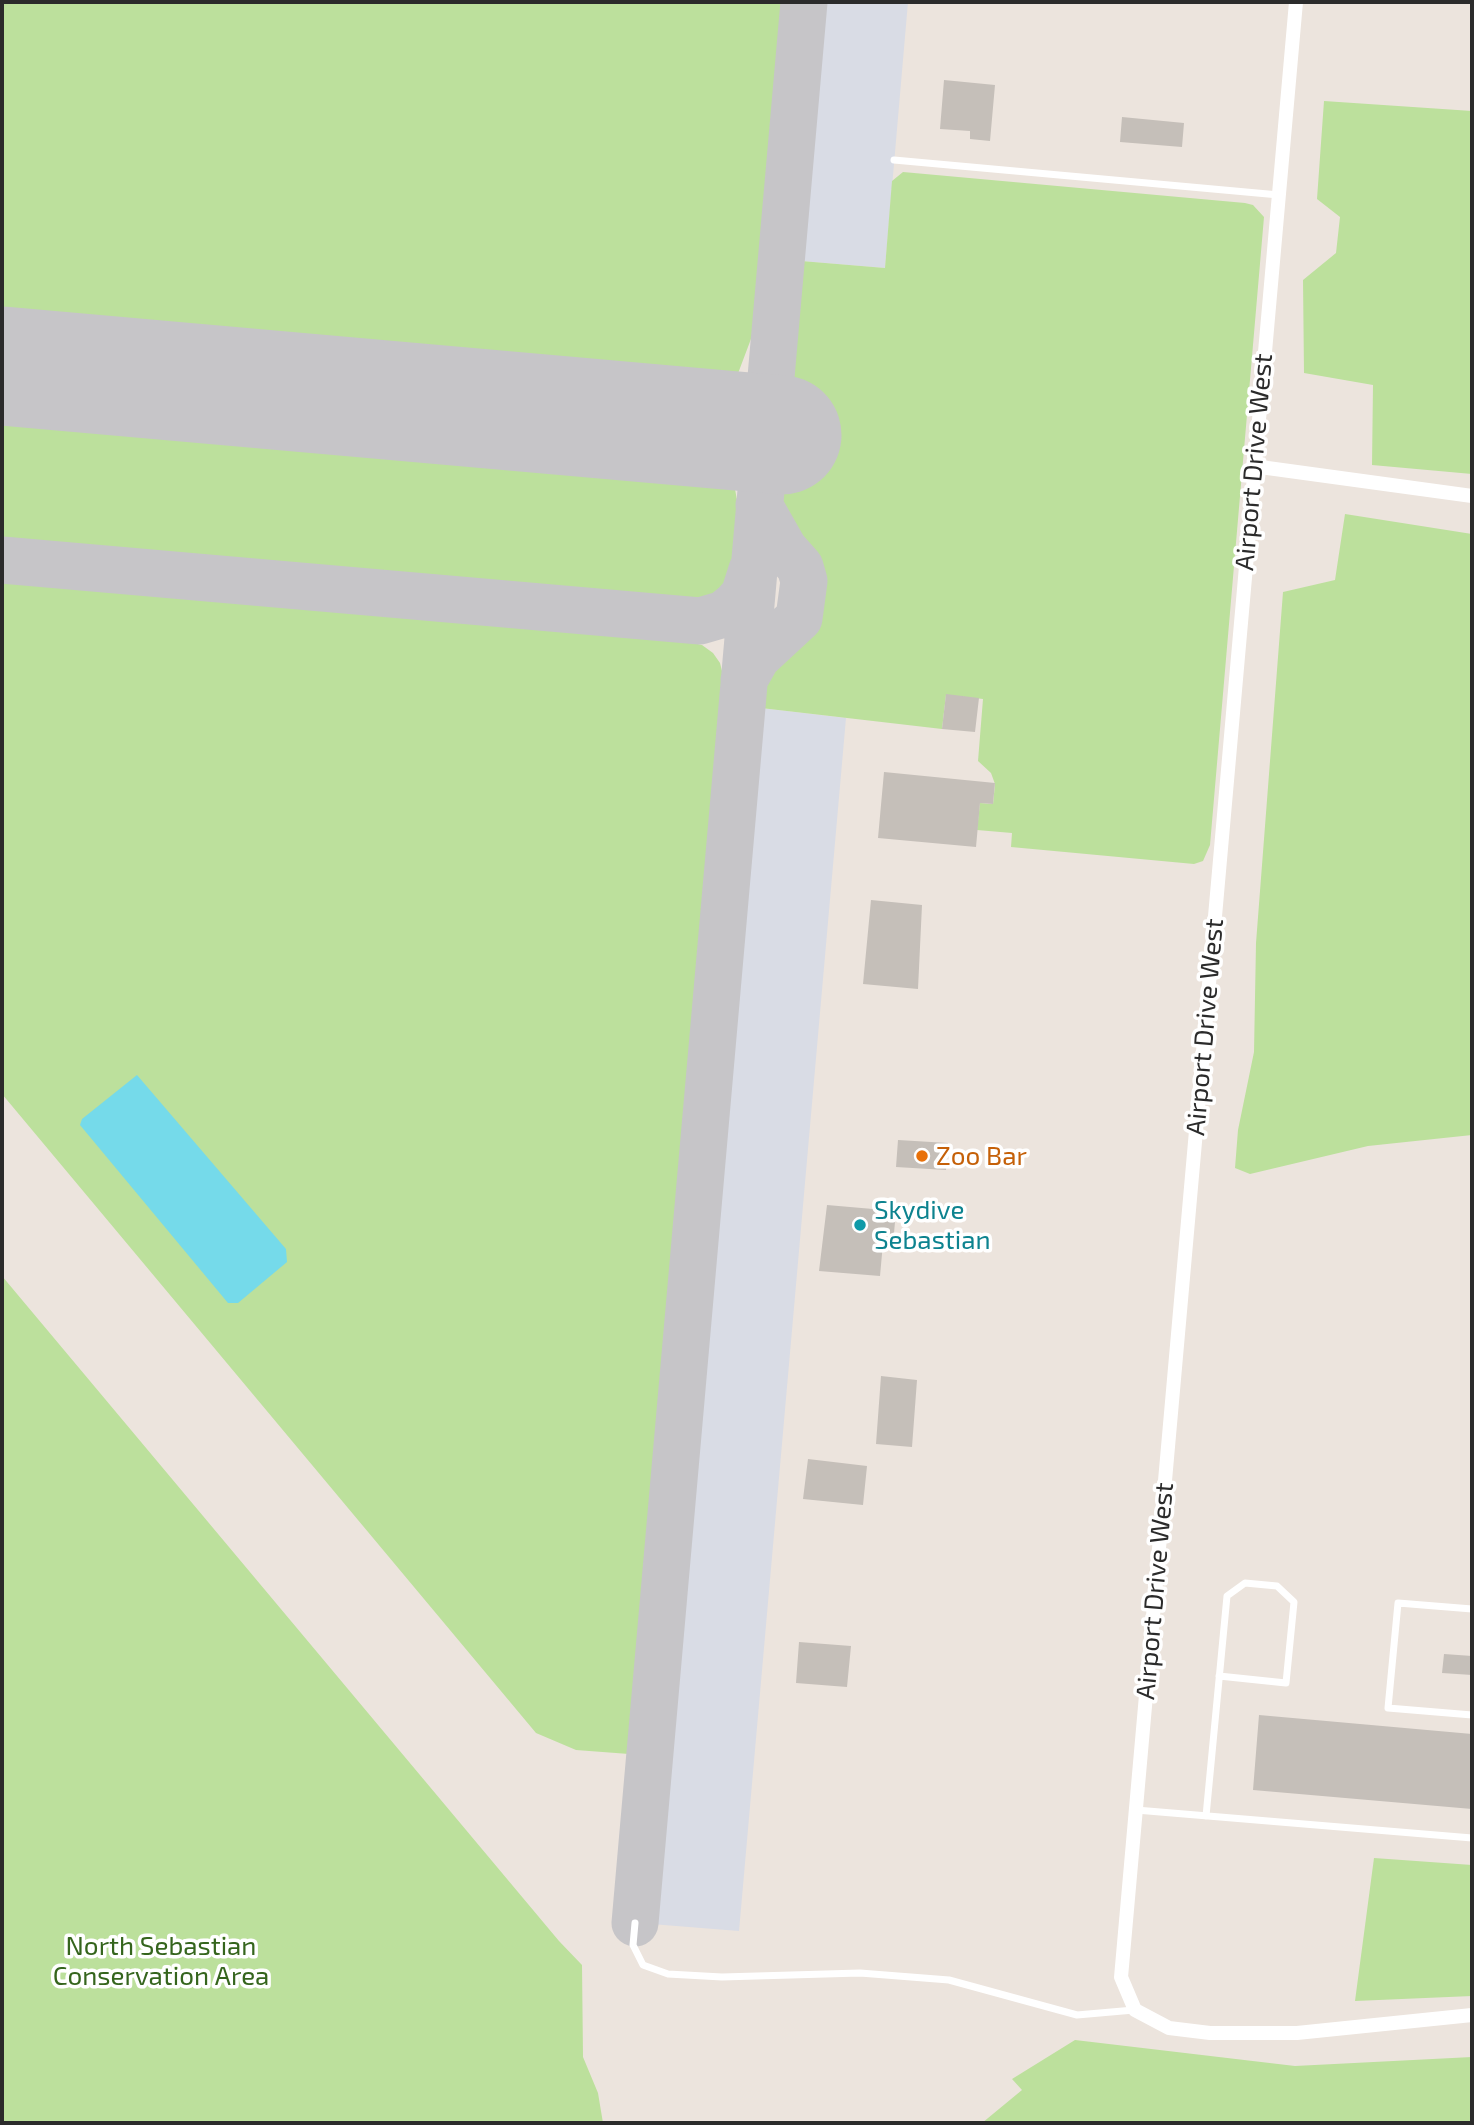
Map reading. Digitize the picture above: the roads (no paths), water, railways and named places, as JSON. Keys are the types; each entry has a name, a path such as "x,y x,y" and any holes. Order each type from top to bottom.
{"street":[{"name":"Airport Drive West","path":"1135,2010 1121,1977 1252,466 1296,2"},
{"path":"1252,466 1472,496"},
{"path":"1135,2010 1170,2028 1210,2033 1297,2033 1472,2015"}],"lane":[{"path":"894,160 1279,195"},
{"path":"1206,1816 1219,1676 1227,1596 1245,1583 1278,1586 1294,1602 1286,1683 1219,1676"},
{"path":"1472,1609 1398,1603 1388,1708 1472,1715"},
{"path":"1136,1810 1472,1838"},
{"path":"635,1923 633,1945 643,1965 668,1974 722,1977 860,1973 949,1980 1077,2015 1135,2010"}],"water":[{"path":"137,1075 286,1249 287,1262 238,1303 228,1303 80,1125 82,1119"}],"place":[{"name":"Zoo Bar","path":"922,1156"},
{"name":"Skydive Sebastian","path":"860,1225"}],"park label":[{"name":"North Sebastian Conservation Area","path":"161,1961"}]}
